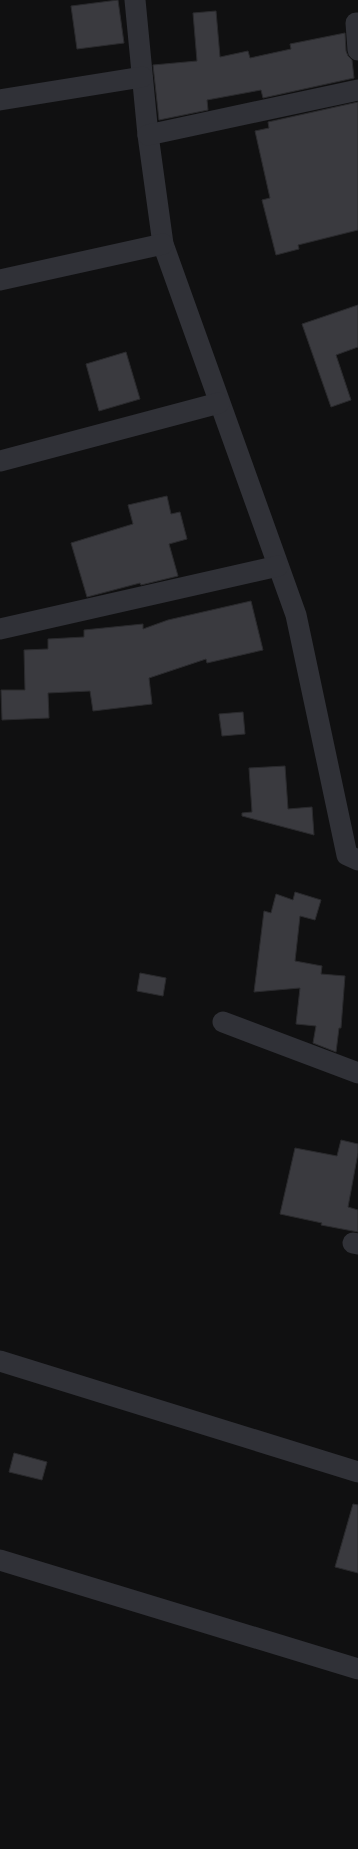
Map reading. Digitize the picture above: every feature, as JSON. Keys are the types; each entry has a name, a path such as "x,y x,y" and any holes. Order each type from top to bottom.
{"street":[{"path":"135,0 148,135 163,244 296,615 347,856 358,860"},
{"path":"358,23 356,24 358,50"},
{"path":"0,100 142,77"},
{"path":"148,135 358,90"},
{"path":"0,280 163,244"},
{"path":"0,461 219,403"},
{"path":"0,629 278,566"},
{"path":"223,1022 358,1073"},
{"path":"0,1362 358,1472"},
{"path":"0,1560 358,1669"}],"building":[{"path":"118,0 124,43 77,49 71,6"},
{"path":"216,11 220,57 248,51 250,58 291,49 290,44 345,33 346,51 352,60 354,78 263,98 261,90 207,100 208,110 159,120 153,65 197,61 193,13"},
{"path":"358,102 358,230 298,245 299,249 276,255 262,200 270,198 255,131 269,128 268,122"},
{"path":"358,305 358,347 336,355 351,400 331,407 302,324"},
{"path":"126,352 140,399 99,411 86,364"},
{"path":"167,496 171,514 180,512 187,539 169,544 178,576 141,585 140,583 87,597 71,543 133,524 128,505"},
{"path":"251,601 263,650 207,663 206,659 149,678 152,704 93,711 90,691 48,693 49,718 2,720 1,690 25,690 24,650 48,649 48,639 84,637 84,630 143,624 143,629 168,620"},
{"path":"243,712 245,734 222,736 219,714"},
{"path":"285,766 288,809 312,807 314,835 242,816 242,813 252,812 249,768"},
{"path":"295,892 321,900 315,920 300,916 295,961 322,966 321,974 345,976 341,1028 339,1028 336,1052 313,1043 316,1026 296,1024 300,988 254,992 264,911 271,913 276,894 293,900"},
{"path":"140,973 166,978 163,996 137,991"},
{"path":"341,1140 358,1144 358,1153 348,1207 358,1210 358,1232 321,1225 322,1223 280,1214 295,1148 337,1156"},
{"path":"14,1453 47,1462 42,1480 9,1472"},
{"path":"353,1504 358,1505 358,1573 335,1567"}]}
